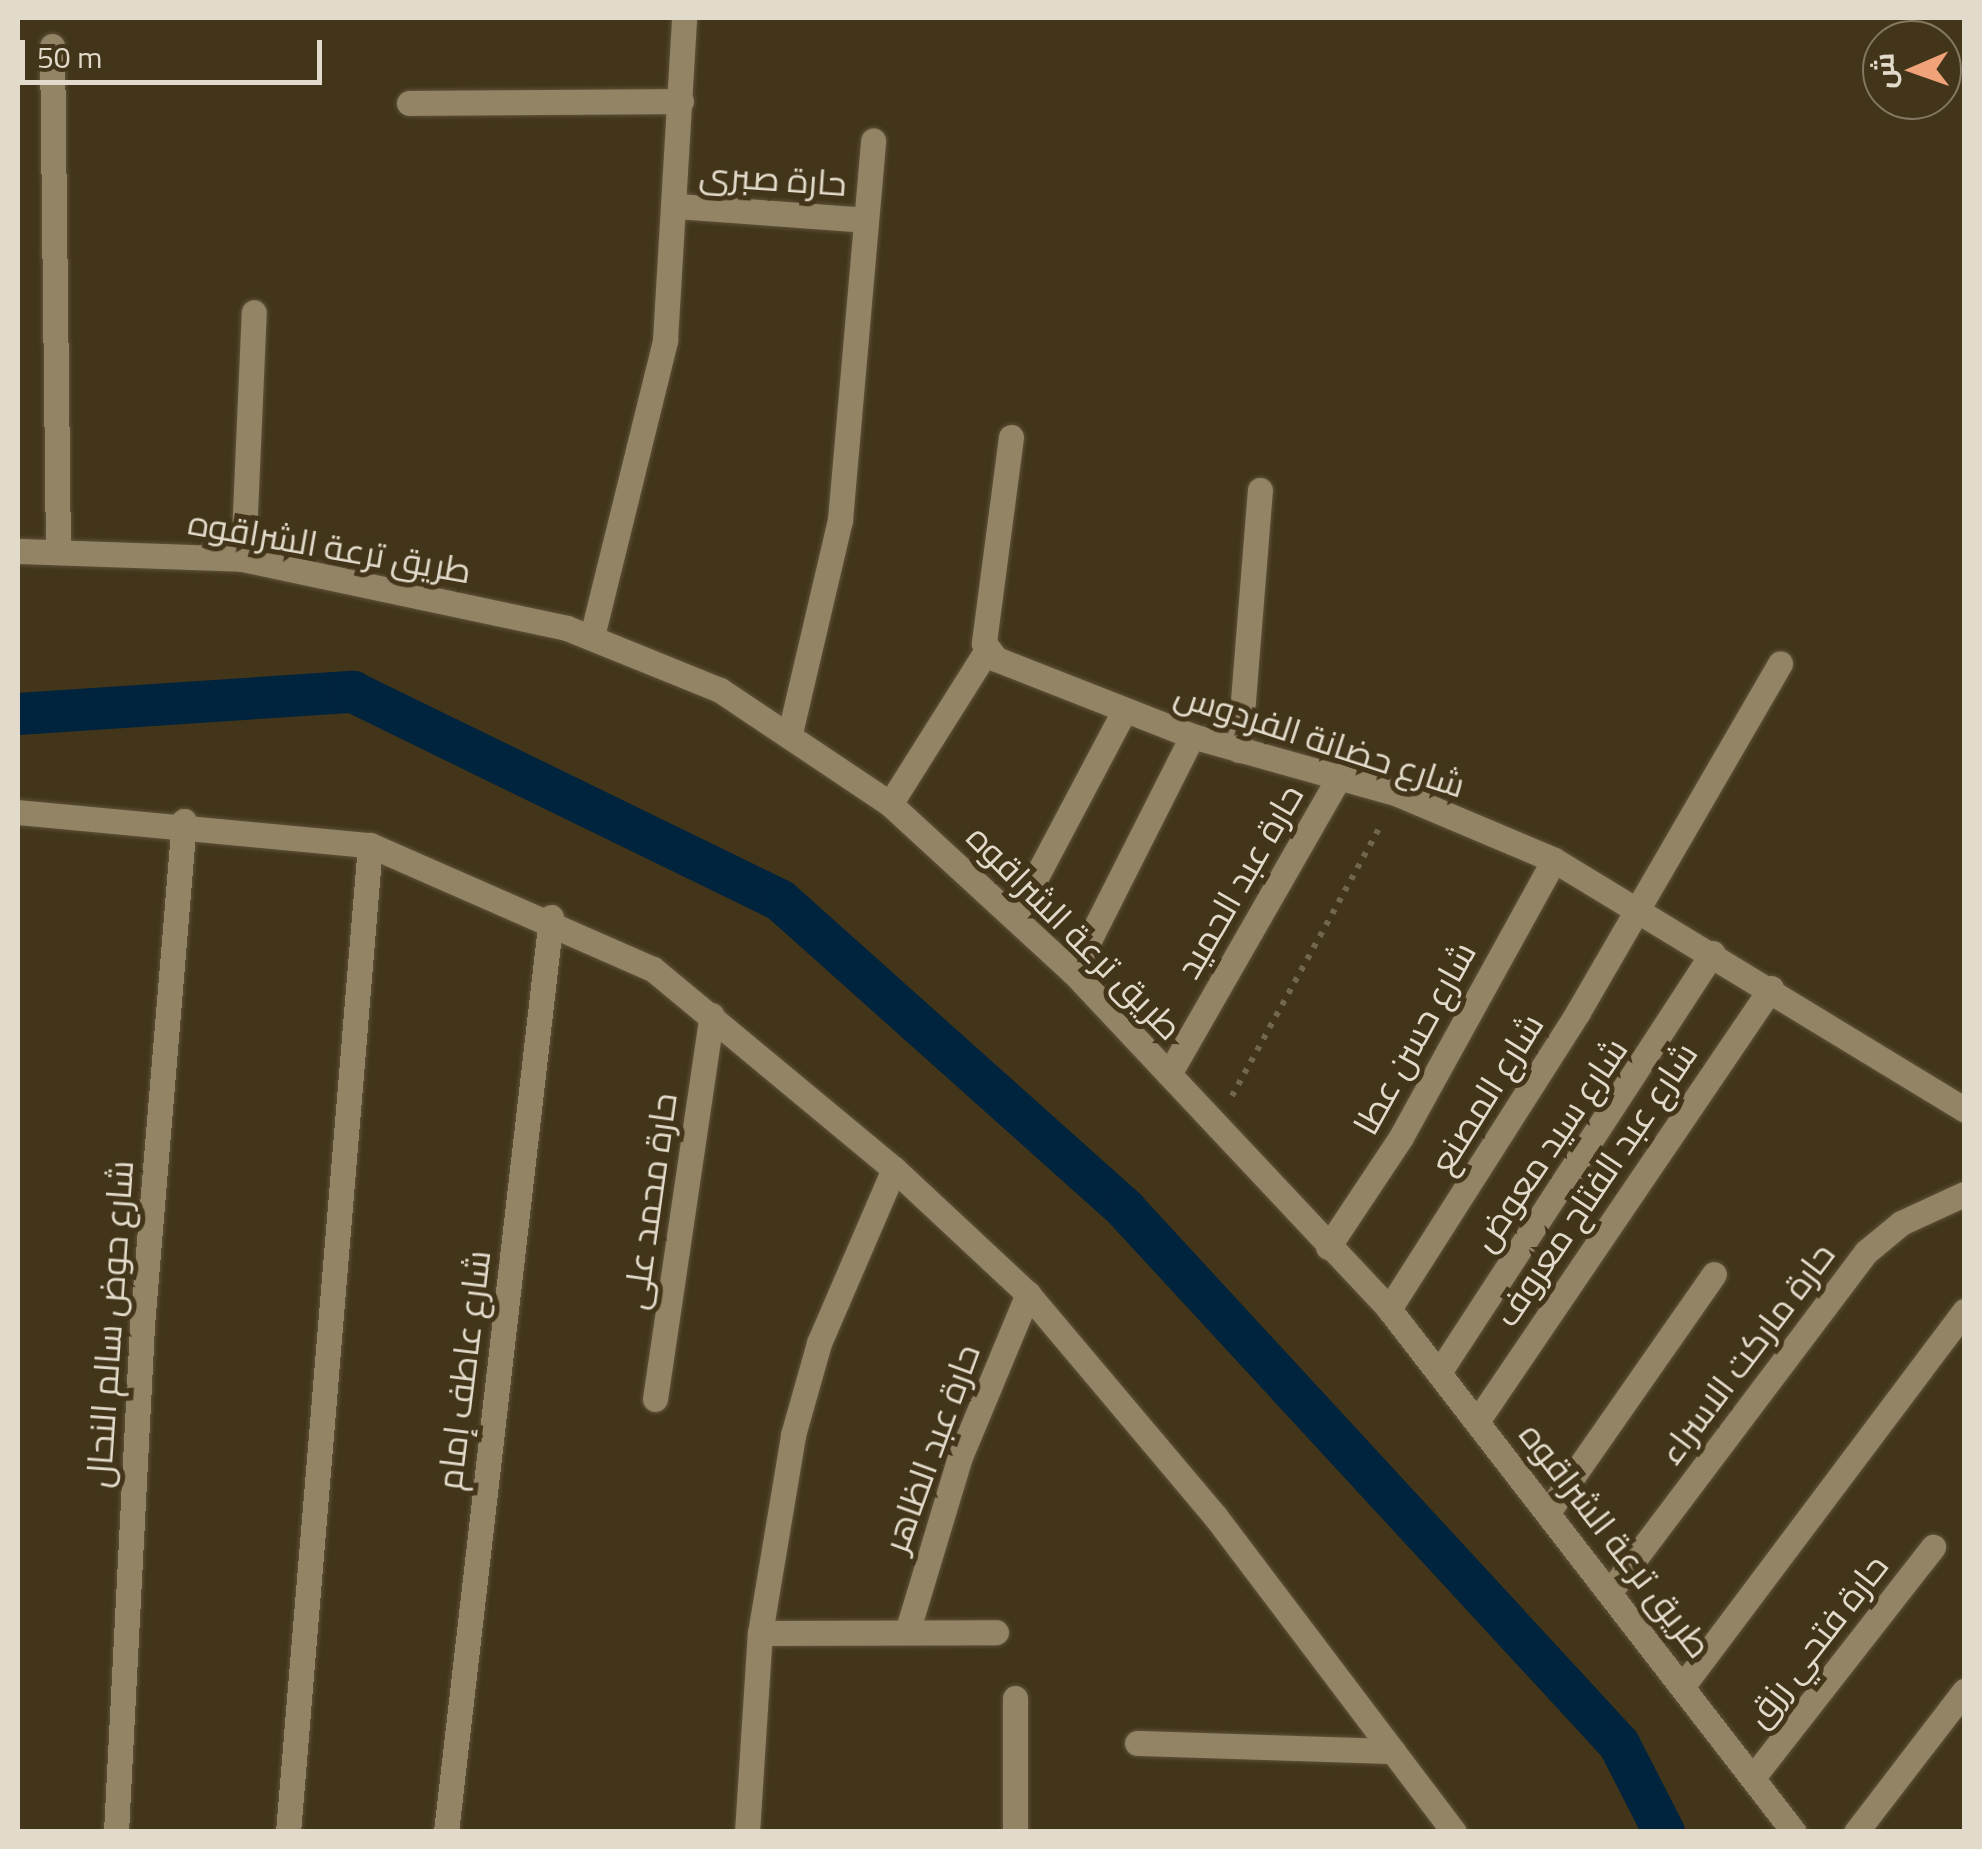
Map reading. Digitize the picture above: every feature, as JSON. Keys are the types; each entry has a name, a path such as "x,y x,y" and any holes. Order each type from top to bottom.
{"street":[{"path":"592,636 665,340 676,206 684,18"},
{"path":"52,46 58,548"},
{"path":"409,102 681,100"},
{"path":"790,734 831,586 872,140"},
{"name":"حارة صبرى","path":"676,206 865,220"},
{"path":"243,559 254,312"},
{"path":"890,804 986,650 1010,437"},
{"path":"1240,750 1260,490"},
{"name":"طريق ترعة الشراقوه","path":"18,551 58,548 243,559 592,636 720,690 890,804 1016,915 1073,972 1389,1309 1612,1589 1794,1832"},
{"name":"شارع حضانة الفردوس","path":"986,650 1124,711 1192,736 1398,794 1554,860 1771,988 1964,1109"},
{"name":"شارع المصنع","path":"1389,1309 1539,1078 1633,908 1780,663"},
{"path":"1016,915 1124,711"},
{"path":"1073,972 1192,736"},
{"name":"حارة عبد الحميد","path":"1168,1074 1340,776"},
{"path":"18,812 184,821 370,845 551,917 653,969 894,1169 1028,1294 1215,1516 1454,1832"},
{"name":"شارع حوض سالم النحال","path":"116,1832 142,1325 184,821"},
{"path":"288,1832 370,845"},
{"name":"شارع حسن عطا","path":"1328,1247 1402,1137 1554,860"},
{"name":"شارع عاطف إمام","path":"446,1832 551,917"},
{"name":"شارع سيد معوض","path":"1440,1371 1712,953"},
{"name":"شارع عبد الفتاح معروف","path":"1478,1420 1771,988"},
{"name":"حارة محمد على","path":"655,1398 712,1015"},
{"path":"747,1832 760,1633 819,1344 894,1169"},
{"name":"حارة ماركت الاسراء","path":"1612,1589 1866,1252 1901,1223 1964,1194"},
{"path":"1548,1512 1714,1274"},
{"name":"حارة عبد الظاهر","path":"908,1629 960,1457 1028,1294"},
{"path":"1685,1684 1964,1311"},
{"name":"حارة فتحي رزق","path":"1754,1776 1933,1547"},
{"path":"760,1633 908,1629 996,1632"},
{"path":"1856,1832 1964,1691"},
{"path":"1014,1698 1015,1832"},
{"path":"1137,1742 1394,1751"}],"path":[{"path":"1216,1124 1398,794"}],"waterway":[{"path":"18,714 353,692 781,901 1126,1210 1619,1744 1664,1832"}]}
